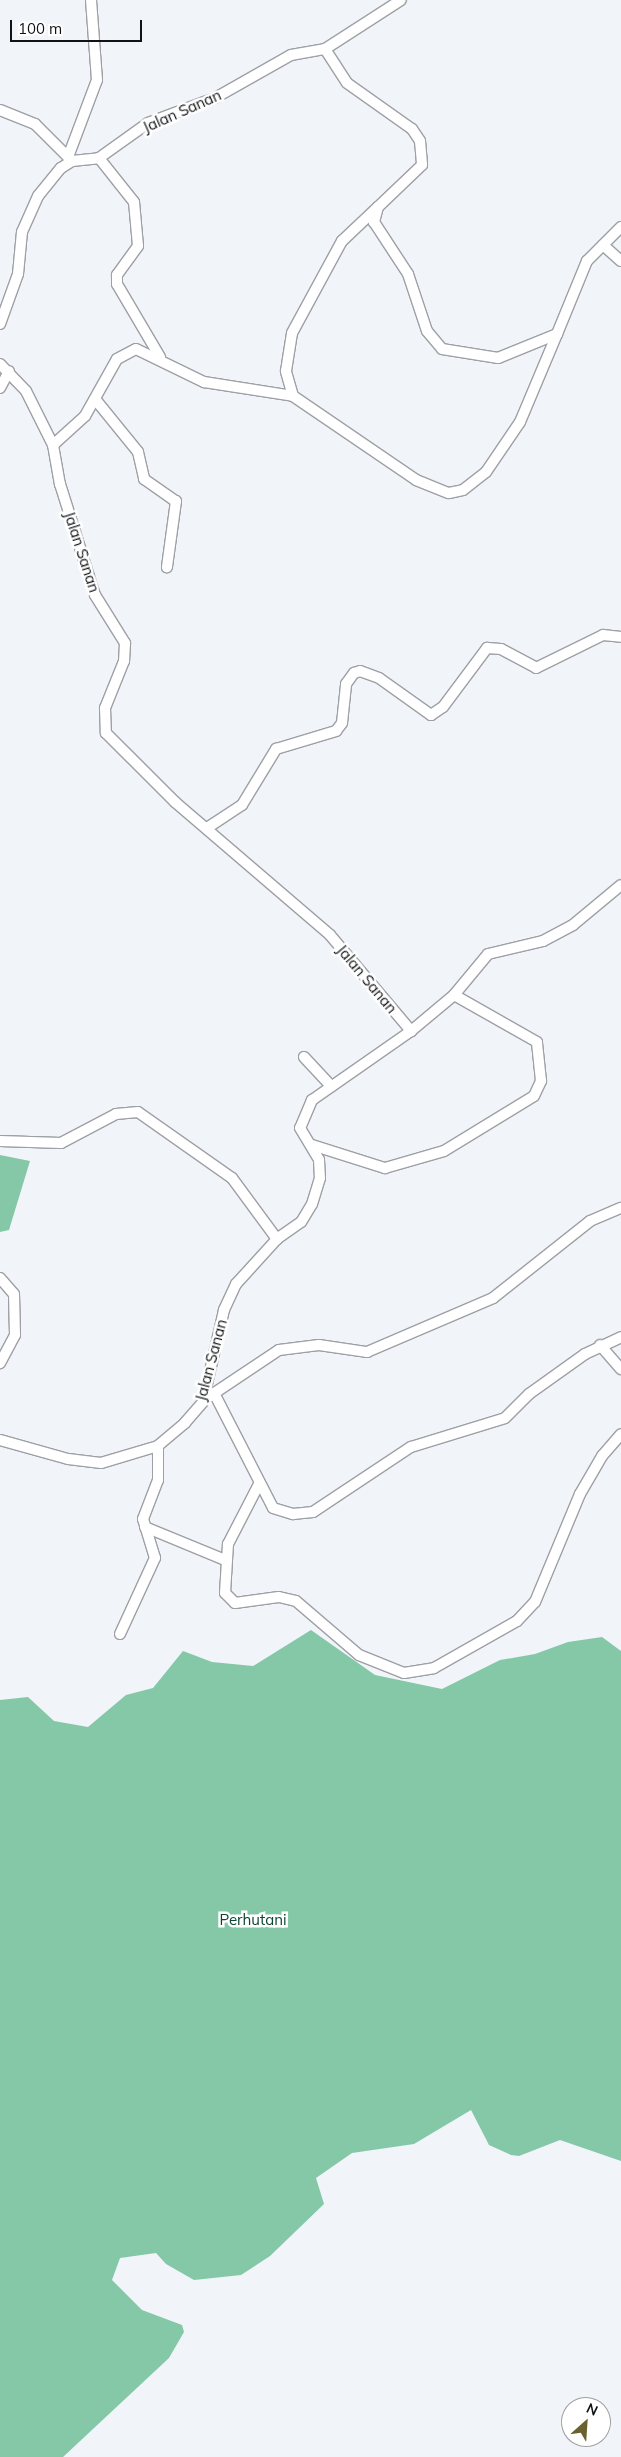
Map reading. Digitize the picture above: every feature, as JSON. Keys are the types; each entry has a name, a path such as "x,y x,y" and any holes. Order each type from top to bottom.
{"street":[{"path":"0,324 18,274 20,240 28,216 48,180 70,159 97,80 91,0"},
{"name":"Jalan Sanan","path":"70,159 99,158 160,118 215,98 291,55 324,49 401,0"},
{"path":"293,396 286,371 292,334 342,241 418,172 423,157 420,141 412,129 347,83 324,49"},
{"path":"0,110 35,124 70,159"},
{"path":"99,158 134,202 138,246 117,275 117,284 160,357"},
{"path":"378,207 374,222 377,232 408,274 433,340 449,351 485,358 525,349 557,334"},
{"path":"53,445 75,427 122,354 136,349 160,357 204,382 293,396 416,480 449,493 463,490 486,472 520,422 587,261 621,227"},
{"path":"603,245 621,261"},
{"name":"Jalan Sanan","path":"0,364 9,371 26,391 53,445 60,484 95,595 125,643 124,661 105,708 106,732 207,828 330,935 411,1031 312,1100 302,1121 301,1132 312,1145 320,1178 312,1204 302,1222 277,1239 236,1284 224,1310 203,1402 158,1446"},
{"path":"0,388 9,371"},
{"path":"94,399 138,452 144,479 176,501 166,567"},
{"path":"207,828 242,805 276,749 336,731 342,722 346,684 354,673 360,671 379,678 431,714 443,707 487,648 501,649 536,668 603,635 621,637"},
{"path":"411,1031 454,995 488,954 543,941 573,925 621,886"},
{"path":"312,1145 385,1168 449,1148 534,1096 541,1081 536,1042 454,995"},
{"path":"304,1057 332,1086"},
{"path":"0,1141 61,1144 116,1114 138,1112 232,1178 277,1239"},
{"path":"203,1402 279,1350 319,1345 367,1352 493,1298 590,1221 621,1208"},
{"path":"0,1278 14,1294 16,1334 0,1363"},
{"path":"214,1393 259,1484 273,1508 293,1514 313,1512 411,1447 505,1418 530,1394 600,1345 621,1337"},
{"path":"600,1345 621,1369"},
{"path":"259,1484 235,1524 225,1560 225,1593 235,1603 286,1597 359,1655 383,1668 404,1673 434,1668 517,1621 535,1602 580,1494 602,1456 621,1434"},
{"path":"0,1440 89,1463 158,1446 158,1480 143,1519 155,1558 120,1634"},
{"path":"146,1527 225,1560"}],"green space":[{"path":"0,1155 30,1161 9,1230 0,1232"},
{"name":"Perhutani","path":"311,1630 375,1675 442,1689 500,1660 535,1654 568,1642 602,1637 621,1651 621,2161 560,2140 519,2156 511,2155 489,2145 471,2110 414,2144 352,2153 316,2178 324,2204 270,2256 241,2275 194,2280 166,2264 156,2253 120,2258 112,2280 142,2310 182,2325 184,2332 169,2358 63,2457 0,2457 0,1700 28,1697 54,1721 88,1727 126,1695 153,1688 183,1651 212,1662 253,1666"}]}
